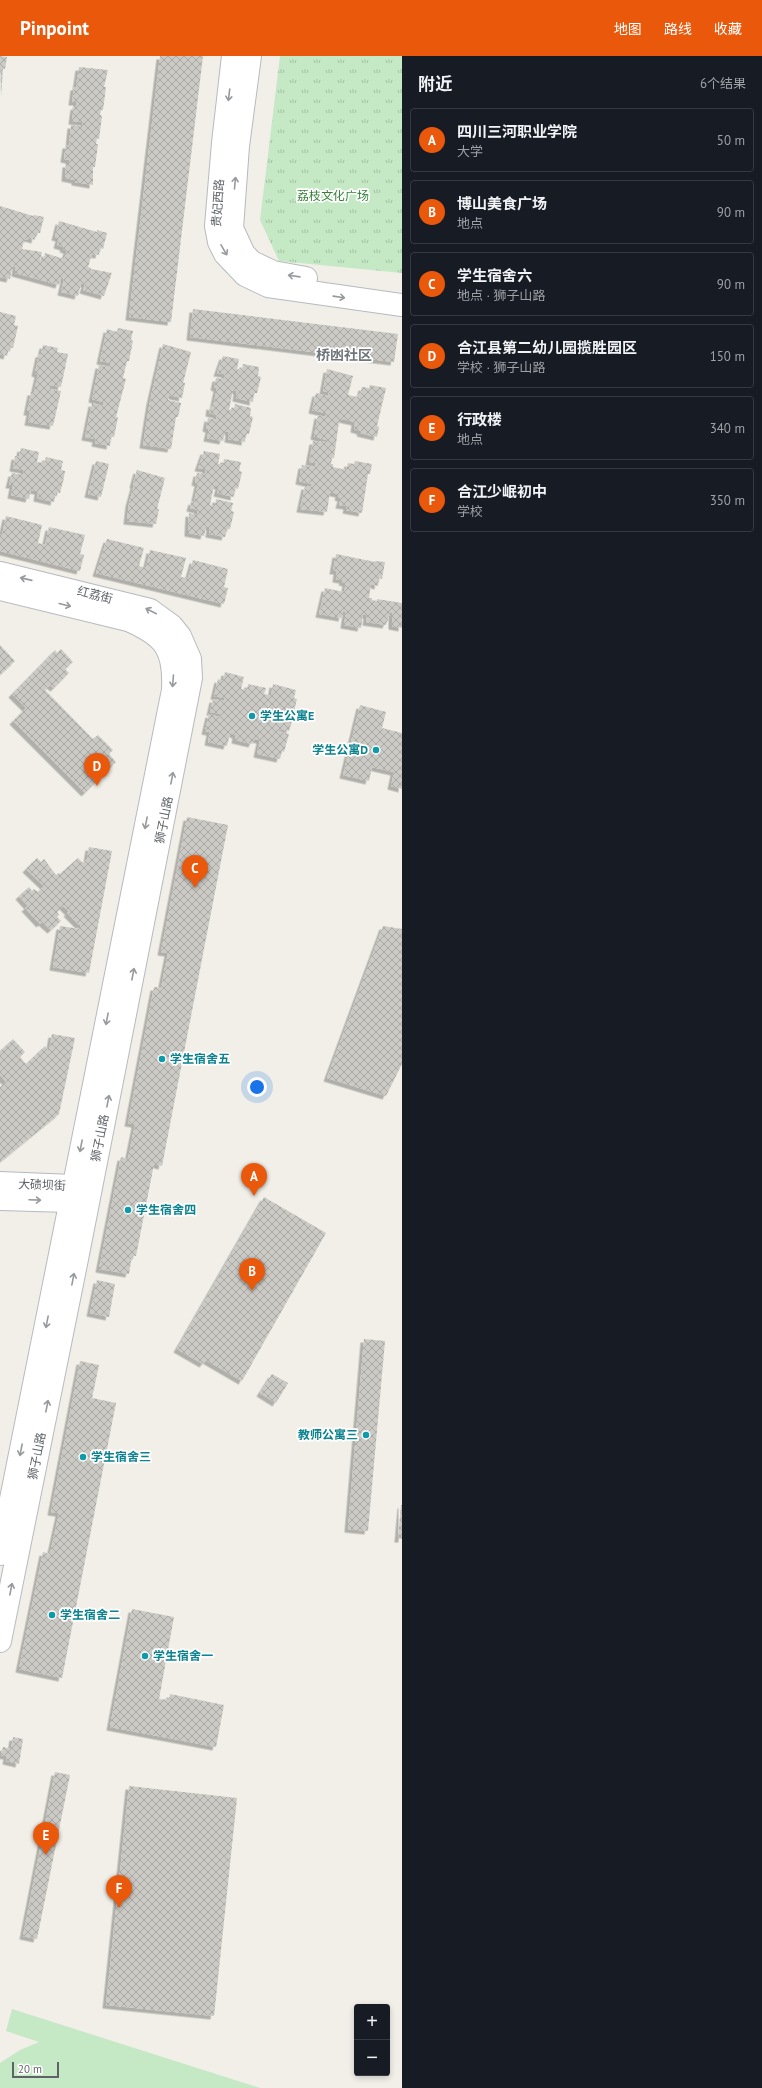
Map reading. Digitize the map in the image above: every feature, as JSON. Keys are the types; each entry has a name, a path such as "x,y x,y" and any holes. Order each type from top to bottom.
{"street":[{"name":"贵妃西路","path":"233,56 223,143 216,226 225,254 245,275 268,286 402,305"},
{"name":"贵妃西路","path":"250,56 232,219 234,236 244,254 252,262 273,272 402,292"},
{"name":"红荔街","path":"0,573 150,610 172,626 172,640 128,620 0,589"},
{"name":"狮子山路","path":"0,1554 77,1194 185,716 191,678 190,659 172,640"},
{"name":"大碛坝街","path":"0,1184 77,1194"},
{"name":"狮子山路","path":"0,1641 78,1254 77,1194"},
{"name":"大碛坝街","path":"0,1199 77,1194"}],"green space":[{"name":"荔枝文化广场","path":"280,56 402,56 402,273 279,261 260,220"},
{"path":"12,2009 260,2088 0,2088 0,2063 20,2050 39,2042 6,2031"}],"building":[{"path":"0,56 7,57 5,69 3,68 1,97"},
{"path":"160,56 203,56 171,322 129,317"},
{"path":"79,67 108,70 104,87 106,87 103,110 101,110 100,115 102,116 99,139 97,138 96,144 98,144 95,167 93,167 93,185 75,182 75,180 65,178 66,164 69,164 69,160 64,159 66,145 69,145 71,125 82,126 83,122 72,121 74,106 76,107 77,102 72,102"},
{"path":"0,206 33,216 44,217 40,233 36,233 35,240 28,238 27,240 24,239 22,249 42,252 40,260 43,261 45,253 64,259 67,250 63,249 64,247 57,245 59,238 55,237 59,221 97,232 97,230 107,233 103,249 100,248 99,255 92,254 88,267 91,269 112,273 104,296 83,290 85,284 81,283 78,296 61,292 64,279 61,278 59,285 15,273 16,267 13,266 10,279 0,277"},
{"path":"193,309 398,334 394,362 190,337"},
{"path":"0,312 16,316 14,325 18,326 13,348 9,347 7,356 0,354"},
{"path":"118,328 133,331 131,340 133,341 129,361 127,361 123,378 126,379 116,417 118,417 114,437 111,437 110,446 95,443 96,439 85,437 92,403 103,406 103,402 92,399 99,365 110,367 111,363 100,361 107,329 117,332"},
{"path":"163,344 191,352 183,383 185,383 182,398 169,395 168,400 181,403 178,417 176,417 171,449 143,445 150,401"},
{"path":"43,345 58,348 57,352 68,354 61,387 50,385 50,389 61,391 53,426 28,422 30,412 27,412 31,392 34,392 38,374 35,373 39,354 41,354"},
{"path":"223,356 239,359 237,369 242,370 243,364 259,367 258,376 261,377 257,393 254,393 253,402 236,398 237,391 233,390 229,410 234,410 235,404 251,408 250,416 253,417 249,434 246,434 245,442 228,439 229,432 225,431 223,441 207,438 209,429 206,428 208,418 216,420 217,415 209,413 210,406 213,407 217,388 214,387 216,378 224,379 225,374 217,373"},
{"path":"327,369 353,376 348,395 357,397 358,393 360,394 362,387 369,388 370,385 386,388 377,426 379,427 377,437 360,433 361,431 354,429 355,422 342,419 339,422 334,458 332,458 331,464 333,464 333,467 346,470 348,463 354,464 355,461 372,464 370,474 368,474 362,513 346,510 347,506 339,505 341,498 338,497 339,494 330,492 327,512 300,509 305,486 311,487 312,484 299,481 302,465 315,467 316,463 309,462 313,441 326,442 326,440 314,436 318,415 325,417 325,413 312,410 316,393 328,396 329,392 323,391"},
{"path":"21,448 39,452 37,462 44,463 46,457 63,461 61,470 65,471 63,482 60,493 56,492 54,502 37,498 38,491 31,490 29,499 11,495 13,485 9,485 12,473 23,475 24,470 13,468 15,456 19,457"},
{"path":"204,451 220,454 218,464 223,465 224,459 241,462 239,471 242,472 238,489 235,488 234,497 217,493 219,486 214,485 210,505 215,506 216,499 233,503 231,511 234,512 230,529 227,529 225,537 209,534 210,527 206,526 204,536 188,533 189,513 197,515 198,510 190,508 192,501 194,502 198,483 195,482 197,473 205,474 206,469 198,468"},
{"path":"96,461 109,464 101,497 88,494"},
{"path":"137,470 165,478 157,509 159,509 156,524 127,521 129,503"},
{"path":"6,516 42,525 38,543 45,545 49,527 85,535 80,554 84,555 80,571 0,551 0,534 2,535"},
{"path":"107,539 144,548 139,566 146,568 150,550 186,558 181,577 188,578 193,560 228,569 224,587 228,588 224,604 96,573"},
{"path":"336,554 375,562 385,562 382,579 379,578 378,586 371,584 369,598 377,601 377,599 402,603 402,628 392,626 392,613 390,613 386,625 366,622 367,615 363,615 361,628 344,625 346,612 343,611 342,618 319,614 325,588 344,592 346,583 342,582 343,580 336,579 337,571 333,571"},
{"path":"0,645 15,661 0,675"},
{"path":"61,649 73,662 65,669 69,673 54,688 50,685 45,690 93,739 98,735 113,750 109,754 116,762 85,793 13,721 26,708 12,694 55,650 57,653"},
{"name":"学生公寓E","path":"225,672 244,677 241,689 247,690 248,684 266,688 264,694 271,696 273,684 296,690 294,698 297,699 293,715 283,713 282,716 293,718 289,731 279,729 278,731 289,734 284,752 282,751 280,759 257,754 260,740 254,739 252,744 235,740 236,735 230,733 227,746 208,742 210,732 205,731 209,714 220,717 221,714 210,712 213,699 224,701 224,698 214,696 218,679 223,681"},
{"name":"学生公寓D","path":"360,705 386,712 382,728 402,733 402,789 391,786 394,772 372,767 369,781 343,775"},
{"path":"187,817 228,825 162,1166 154,1164 136,1256 132,1256 129,1274 99,1269 121,1157 128,1159 135,1124 128,1123 154,987 161,988 168,953 161,952"},
{"path":"89,847 112,851 89,973 53,967 60,926 80,929 81,924 79,925 67,913 69,912 63,906 57,912 59,915 57,917 61,921 51,930 42,922 40,924 25,908 28,906 19,896 29,887 32,891 34,889 38,892 44,886 26,869 37,858 41,862 44,859 56,875 59,873 60,874 78,858 83,863 87,859"},
{"path":"383,926 402,929 402,1064 386,1096 327,1078"},
{"path":"52,1034 75,1038 59,1114 0,1162 0,1087 6,1082 0,1075 0,1051 13,1039 25,1052 20,1057 26,1064 45,1046 49,1051"},
{"path":"264,1197 326,1233 242,1381 206,1360 203,1364 177,1349"},
{"path":"97,1280 115,1284 109,1317 90,1313"},
{"name":"教师公寓三","path":"364,1339 385,1341 368,1531 348,1529"},
{"path":"80,1361 99,1365 92,1398 116,1403 62,1678 19,1669 43,1552 50,1554 59,1513 51,1512"},
{"path":"272,1374 288,1383 276,1403 260,1393"},
{"path":"401,1505 402,1539 398,1539"},
{"name":"学生宿舍一","path":"132,1609 174,1617 159,1699 169,1700 170,1694 224,1705 216,1747 110,1727"},
{"path":"13,1737 23,1739 19,1764 6,1761 7,1756 1,1755 3,1747 11,1749"},
{"path":"55,1772 70,1775 37,1939 23,1936"},
{"path":"129,1786 237,1798 214,2016 106,2005"}],"place":[{"name":"学生公寓E","path":"252,716"},
{"name":"学生公寓D","path":"376,750"},
{"name":"合江县第二幼儿园揽胜园区","path":"97,786"},
{"name":"学生宿舍六","path":"195,888"},
{"name":"学生宿舍五","path":"162,1059"},
{"name":"四川三河职业学院","path":"254,1196"},
{"name":"学生宿舍四","path":"128,1210"},
{"name":"博山美食广场","path":"252,1291"},
{"name":"教师公寓三","path":"366,1435"},
{"name":"学生宿舍三","path":"83,1457"},
{"name":"学生宿舍二","path":"52,1615"},
{"name":"学生宿舍一","path":"145,1656"},
{"name":"行政楼","path":"46,1855"},
{"name":"合江少岷初中","path":"119,1908"}],"district":[{"name":"桥凼社区","path":"344,355"}]}
